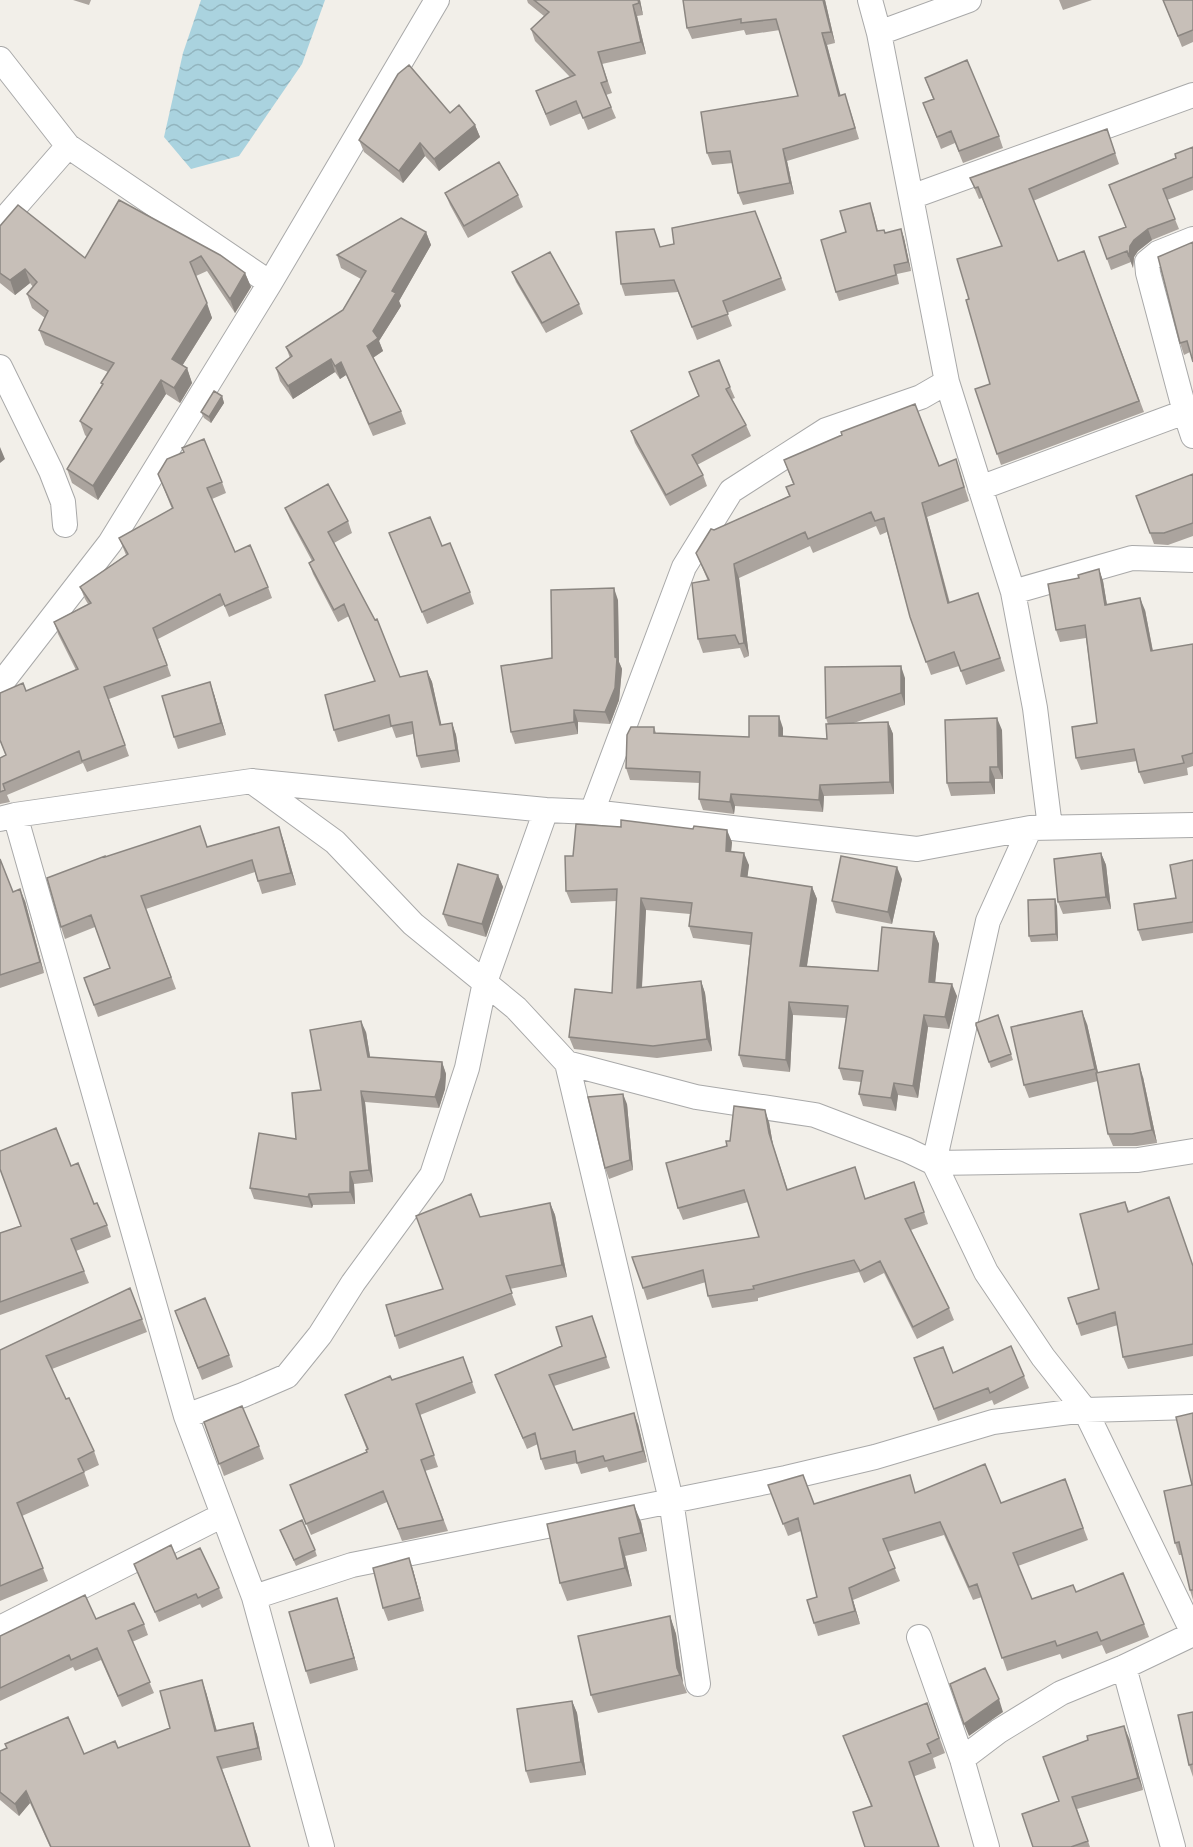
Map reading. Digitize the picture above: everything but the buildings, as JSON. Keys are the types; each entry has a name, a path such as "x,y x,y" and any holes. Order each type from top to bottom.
{"street":[{"path":"0,685 110,543 270,283 437,0"},
{"path":"870,0 879,33 947,382 1013,592 1035,708 1040,827 988,921 934,1163 986,1272 1043,1357 1085,1410 1193,1634 1124,1667 1061,1693 999,1731 962,1759"},
{"path":"879,33 969,0"},
{"path":"0,59 68,146 270,283"},
{"path":"911,197 1193,95"},
{"path":"0,224 68,146"},
{"path":"1193,239 1158,253 1147,262 1148,273 1189,411 1193,436"},
{"path":"0,367 51,471 63,502 65,525"},
{"path":"592,812 684,567 731,491 826,430 921,397 947,382"},
{"path":"980,488 1189,411"},
{"path":"1013,592 1132,558 1193,560"},
{"path":"322,1847 254,1597 186,1416 7,817 252,781 546,810 592,812 917,849 1040,827 1193,825"},
{"path":"252,781 335,842 413,924 516,1008 567,1063 671,1500 698,1684"},
{"path":"186,1416 287,1376 320,1335 352,1283 432,1175 467,1068 485,982 546,810"},
{"path":"567,1063 696,1097 815,1115 907,1150 934,1163 1138,1160 1193,1151"},
{"path":"254,1597 352,1565 786,1478 875,1457 993,1422 1085,1410 1193,1407"},
{"path":"0,1628 223,1515"},
{"path":"919,1637 962,1759 987,1847"},
{"path":"1124,1667 1173,1847"}],"water":[{"path":"201,0 325,0 302,64 239,156 191,169 164,137 183,53"}]}
